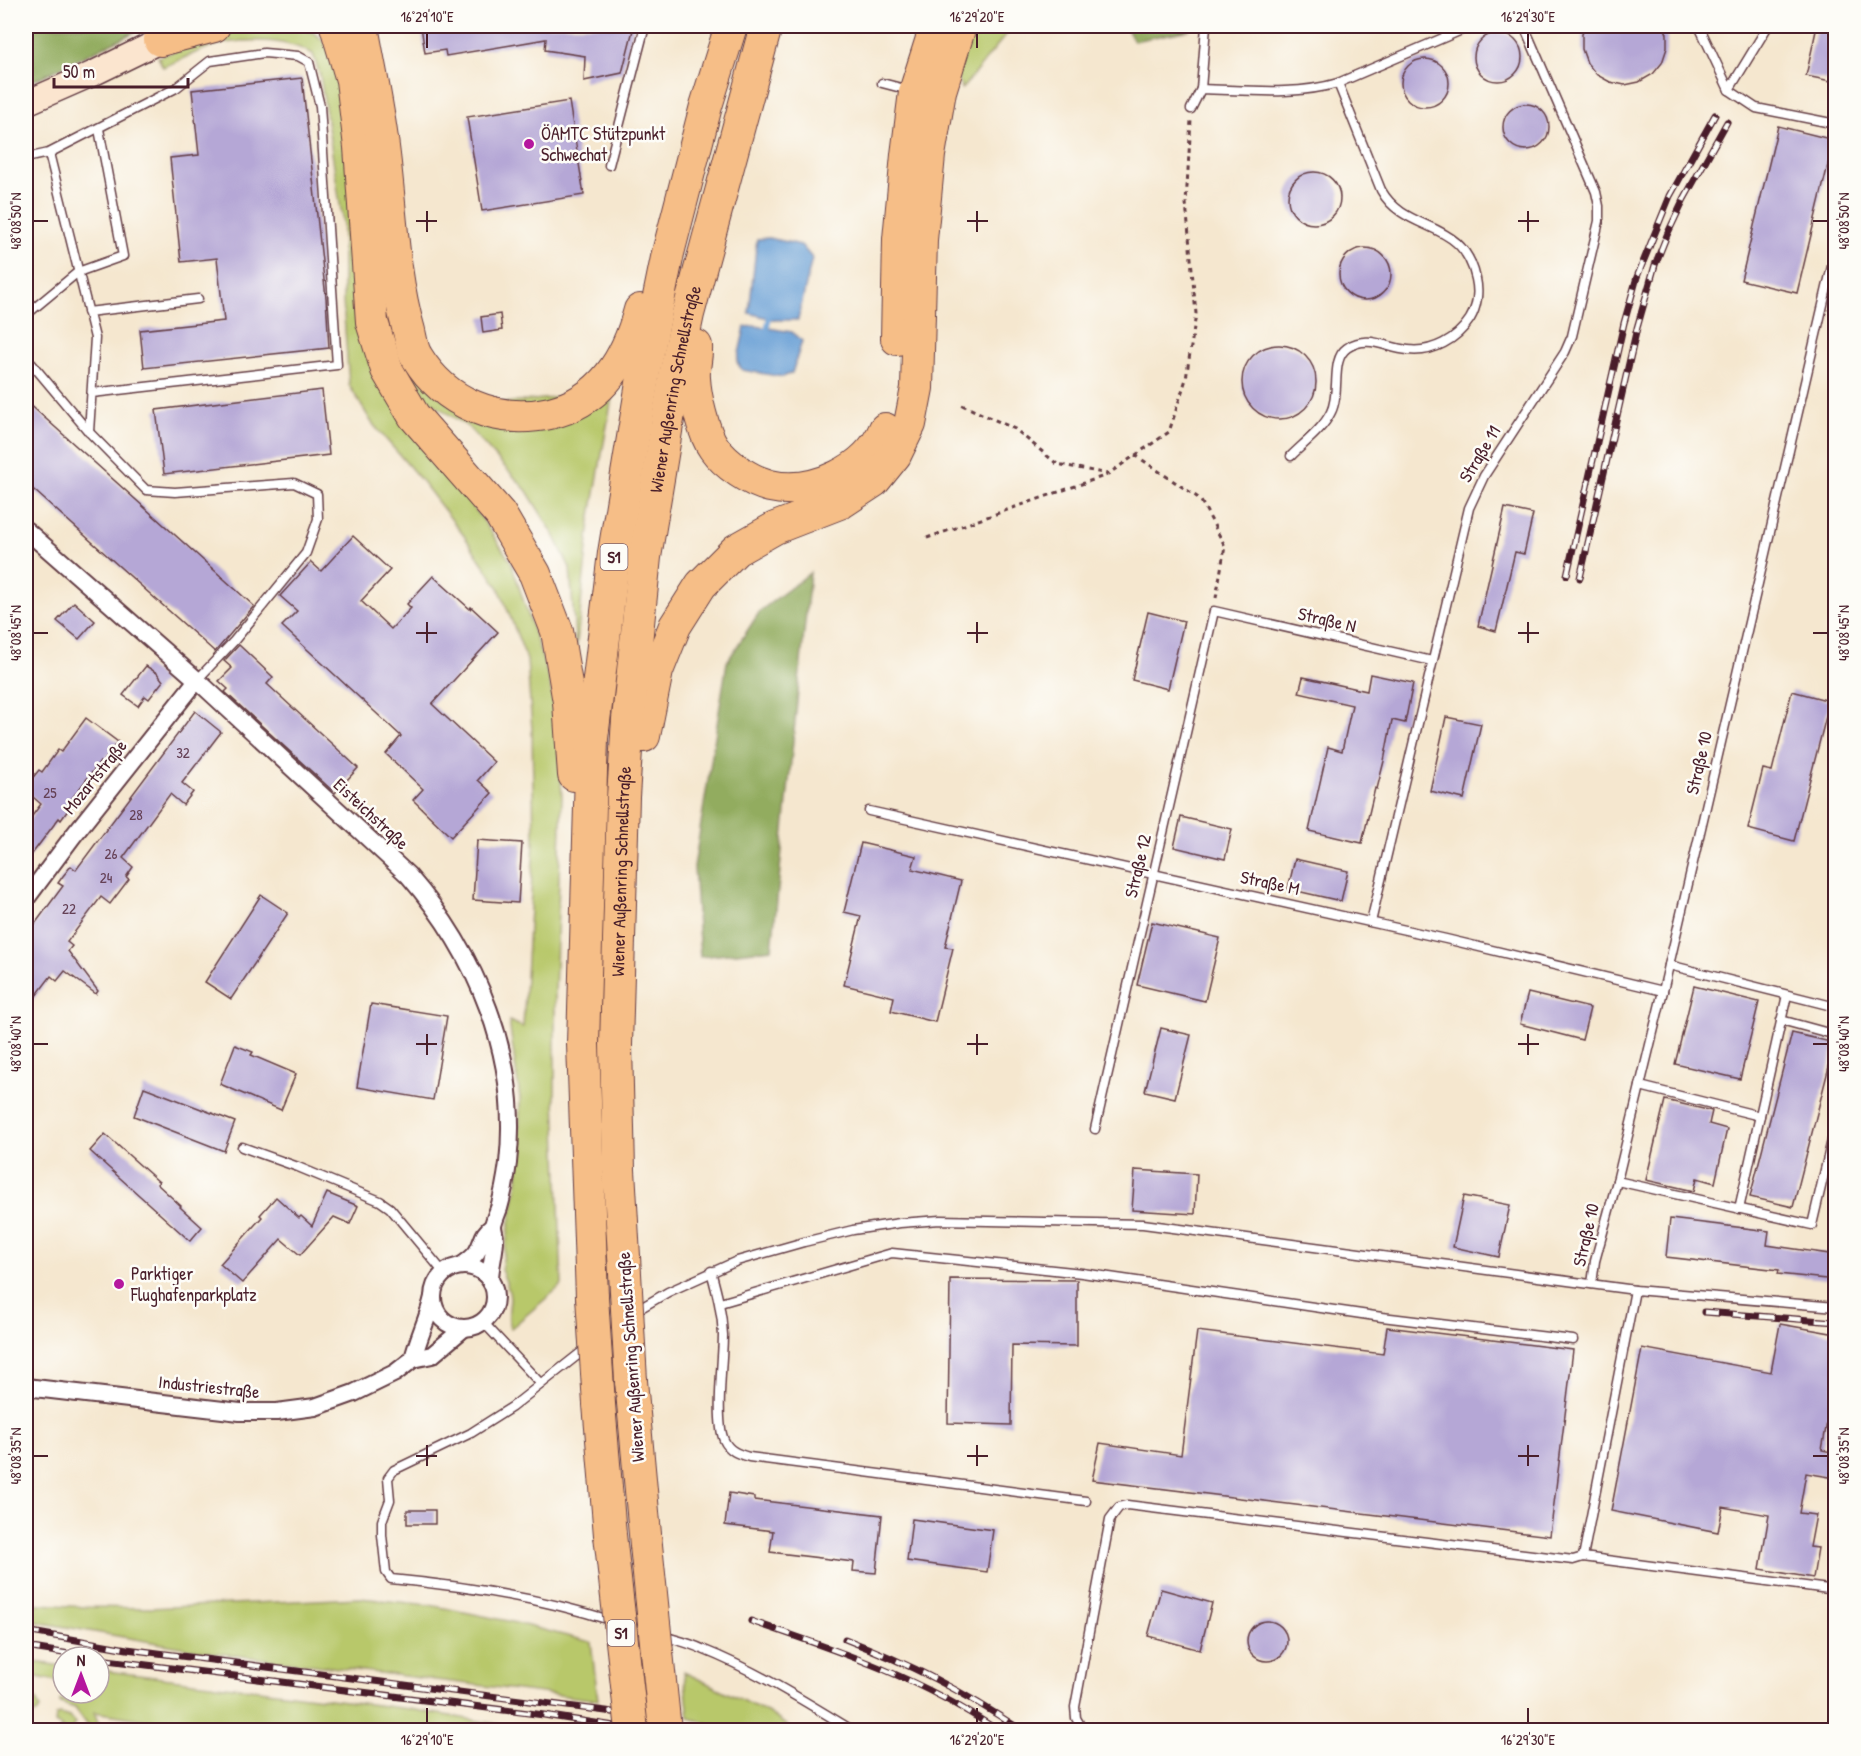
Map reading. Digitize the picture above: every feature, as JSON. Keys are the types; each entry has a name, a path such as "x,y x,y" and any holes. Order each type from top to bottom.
{"highway":[{"path":"160,40 214,26"},
{"name":"Wiener Außenring Schnellstraße","path":"632,1731 610,1535 599,1404 588,1190 583,1044 592,738 614,553 645,365 668,253 706,106 731,26"},
{"name":"Wiener Außenring Schnellstraße","path":"665,1731 632,1381 619,1170 616,1045 623,797 628,719 645,557 676,371 688,314 766,26"},
{"path":"688,314 697,348 693,376 699,412 713,447 738,471 771,486 807,487 836,479 863,460 880,440 890,418 895,390 899,239 915,92 936,26"},
{"path":"623,797 640,773 644,731 657,672 675,626 701,585 736,550 775,528 842,502 874,481 895,455 910,423 917,388 921,240 929,155 940,91 960,26"},
{"path":"340,27 383,144 395,262 404,315 415,355 438,384 465,403 494,414 529,418 564,410 594,393 617,368 634,331 645,292 668,253"},
{"path":"340,27 352,80 360,147 372,322 387,370 414,416 500,514 535,574 557,632 569,702 574,818 588,864"}],"main road":[{"path":"26,103 193,26"}],"street":[{"name":"Eisteichstraße","path":"26,530 197,680 408,875 433,905 465,954 490,1012 507,1078 510,1129 508,1165 493,1226 495,1239 490,1280"},
{"name":"Mozartstraße","path":"26,899 197,680"},
{"name":"Eisteichstraße","path":"461,1266 477,1252 484,1232 493,1226"},
{"path":"413,1359 438,1280 444,1273 461,1266 478,1269 494,1287 495,1303 493,1310 483,1322 474,1327 464,1328 454,1327 445,1322 438,1315 433,1298"},
{"name":"Industriestraße","path":"26,1387 240,1412 277,1412 315,1407 354,1393 395,1373 413,1359 432,1355 464,1328"}],"lane":[{"path":"609,165 645,26"},
{"path":"1191,109 1202,89 1206,26"},
{"path":"1202,89 1279,91 1323,88 1471,26"},
{"name":"Straße 11","path":"1371,922 1469,508 1484,476 1565,352 1572,336 1599,221 1596,192 1524,26"},
{"path":"1699,26 1729,90 1756,108 1836,124"},
{"path":"1729,90 1768,26"},
{"path":"26,158 49,153 99,129 176,88 210,62 264,53 298,56 309,62 320,106 337,365 92,393"},
{"path":"882,83 915,92"},
{"path":"1291,456 1322,425 1331,412 1338,391 1338,357 1345,350 1356,343 1371,341 1407,350 1426,350 1438,346 1455,336 1466,324 1475,309 1477,297 1478,287 1474,269 1462,246 1451,237 1396,210 1380,190 1338,83"},
{"path":"26,315 78,272 123,256 99,129"},
{"path":"49,153 95,338 89,432"},
{"name":"Straße 10","path":"1592,1284 1595,1261 1663,991 1836,249"},
{"path":"88,312 198,299"},
{"path":"26,357 89,432 146,490 175,492 294,483 317,494 318,519 306,553 234,641 197,680"},
{"name":"Straße N","path":"1214,611 1432,661"},
{"name":"Straße 12","path":"1095,1129 1214,611"},
{"name":"Straße M","path":"869,811 1371,922 1663,991"},
{"path":"1669,965 1836,1007"},
{"path":"1739,1209 1787,995"},
{"path":"1781,1020 1836,1035"},
{"path":"1640,1086 1760,1116"},
{"path":"1617,1181 1812,1225 1836,1123"},
{"path":"242,1147 380,1201 390,1208 444,1273"},
{"path":"621,1321 668,1292 736,1261 853,1230 940,1220 1143,1224 1635,1290 1836,1307"},
{"path":"720,1303 892,1253 1082,1273 1382,1317 1573,1340"},
{"path":"711,1271 720,1303 723,1334 721,1433 728,1448 736,1453 749,1458 1086,1501"},
{"path":"1582,1557 1635,1290"},
{"path":"483,1322 541,1384"},
{"path":"604,1334 512,1407 471,1433 394,1470 388,1478 390,1500 382,1521 382,1535 386,1572 391,1579 432,1582 518,1596 589,1613 634,1627"},
{"path":"1083,1731 1076,1718 1075,1707 1110,1518 1119,1507 1127,1505 1573,1560 1582,1557 1836,1590"},
{"path":"645,1631 702,1648 810,1704 852,1731"}],"path":[{"path":"927,538 1108,474 1169,432 1186,379 1196,314 1186,203 1191,109"},
{"path":"962,405 1015,429 1057,464 1108,474"},
{"path":"1135,455 1200,499 1225,546 1214,611"}],"green space":[{"path":"26,26 147,26 26,83"},
{"path":"249,26 295,26 314,33 326,43 337,71 356,227 432,454 481,517 511,562 549,679 558,728 562,797 555,994 555,1098 562,1285 510,1329 508,1318 510,1295 501,1270 518,1180 520,1098 509,1021 523,1027 534,842 532,730 527,660 499,588 465,537 421,480 372,423 349,385 343,301 343,224 320,75 313,54 281,43 247,41 218,45 163,67 158,57"},
{"path":"972,26 1013,26 962,89 954,69"},
{"path":"1125,26 1190,26 1189,30 1134,41"},
{"path":"401,359 453,408 613,392 590,521 576,651 570,568 554,535 527,491 468,427 422,396"},
{"path":"810,573 772,949 700,957 694,867 727,662 760,611"},
{"path":"359,1598 430,1605 508,1621 591,1642 598,1700 209,1652 26,1620 26,1603 150,1608"},
{"path":"26,1661 51,1664 51,1680 26,1675"},
{"path":"111,1672 409,1709 497,1724 559,1730 331,1730 318,1727 317,1730 212,1730 94,1712 100,1727 89,1727 75,1708 66,1705 111,1705"},
{"path":"684,1672 769,1713 793,1730 731,1730 689,1718"},
{"path":"26,1697 36,1699 40,1709 37,1713 26,1717"},
{"path":"60,1714 69,1717 75,1723 71,1730 59,1730 62,1727 55,1723 56,1716"}],"water":[{"path":"769,238 801,245 812,258 798,320 775,320 749,313 757,239"},
{"path":"756,326 792,332 802,341 792,373 783,377 742,370 737,362 745,327"}],"building":[{"path":"421,26 634,26 622,73 584,81 585,56 545,50 546,39 446,56 445,50 425,53"},
{"path":"1585,26 1664,26 1667,34 1667,48 1662,63 1653,74 1639,82 1625,85 1610,82 1597,75 1587,63 1582,49 1582,34"},
{"path":"1817,26 1836,26 1836,82 1806,76"},
{"path":"1498,33 1515,40 1522,57 1515,74 1498,81 1481,74 1474,57 1481,40"},
{"path":"1425,59 1442,66 1449,83 1442,100 1425,107 1408,100 1401,83 1408,66"},
{"path":"302,78 326,298 329,348 144,368 140,330 224,321 217,258 181,262 170,158 199,155 192,90"},
{"path":"569,101 584,195 482,211 467,117"},
{"path":"1526,104 1542,111 1549,127 1542,143 1526,150 1510,143 1503,127 1510,111"},
{"path":"1778,126 1834,140 1797,293 1741,280"},
{"path":"1309,172 1319,172 1333,179 1340,198 1333,217 1319,224 1309,224 1299,220 1292,213 1288,203 1288,193 1292,183 1299,176"},
{"path":"1360,248 1370,248 1384,255 1391,274 1384,293 1370,300 1360,300 1350,296 1343,289 1339,279 1339,269 1343,259 1350,252"},
{"path":"500,314 502,330 483,333 481,317"},
{"path":"1272,345 1286,345 1300,351 1310,361 1316,375 1314,396 1300,413 1286,419 1272,419 1258,413 1248,403 1242,389 1242,375 1248,361 1258,351"},
{"path":"322,390 329,455 164,474 156,410"},
{"path":"26,401 254,606 215,652 26,483"},
{"path":"1505,508 1533,514 1524,554 1515,552 1496,631 1478,626"},
{"path":"353,536 390,570 361,601 391,629 411,608 407,604 433,576 498,632 432,704 494,762 478,780 492,793 451,837 413,800 423,789 386,754 401,736 282,626 297,611 280,596 311,562 321,571"},
{"path":"74,602 95,621 79,639 57,621"},
{"path":"1148,612 1184,621 1168,689 1132,680"},
{"path":"239,645 273,677 267,684 358,768 335,793 225,692 228,689 219,681 232,668 224,661"},
{"path":"146,666 157,673 163,681 149,699 145,696 138,706 123,695"},
{"path":"1370,674 1413,683 1405,723 1392,720 1384,761 1362,843 1309,831 1328,747 1342,751 1352,705 1299,693 1303,677 1367,691"},
{"path":"1792,691 1830,701 1794,841 1748,829 1763,769 1772,771"},
{"path":"195,711 221,732 182,783 193,792 183,805 170,794 123,858 133,867 126,877 129,879 110,904 101,897 67,942 72,946 68,951 98,991 96,994 65,971 57,981 51,976 26,1009 26,936 63,886 58,883 63,876 71,866 76,870"},
{"path":"1446,717 1481,724 1464,799 1430,791"},
{"path":"86,718 118,742 70,801 73,803 61,820 59,818 26,862 26,824 41,804 26,791 26,786 39,770 42,772 58,750 61,752"},
{"path":"1181,817 1232,829 1225,859 1174,847"},
{"path":"477,840 522,843 518,903 473,900"},
{"path":"861,843 916,856 912,869 961,881 945,947 953,948 935,1022 891,1011 894,997 844,985 861,916 844,912"},
{"path":"1295,859 1348,871 1341,901 1288,889"},
{"path":"261,895 288,913 231,999 205,982"},
{"path":"1152,922 1220,938 1205,1001 1137,985"},
{"path":"1694,986 1759,1002 1740,1079 1675,1064"},
{"path":"1528,993 1590,1008 1582,1040 1520,1024"},
{"path":"371,1004 447,1016 433,1100 357,1087"},
{"path":"1161,1028 1191,1035 1175,1098 1145,1091"},
{"path":"1792,1033 1835,1043 1793,1207 1750,1197"},
{"path":"235,1045 253,1052 251,1055 296,1074 281,1110 220,1084"},
{"path":"144,1087 235,1122 224,1151 134,1116"},
{"path":"1665,1100 1712,1111 1709,1124 1727,1129 1715,1183 1697,1178 1694,1191 1646,1180"},
{"path":"105,1134 159,1182 157,1184 202,1227 190,1241 90,1151"},
{"path":"1135,1170 1197,1174 1195,1214 1132,1210"},
{"path":"327,1193 358,1206 350,1224 334,1217 300,1255 281,1239 242,1283 220,1264 262,1217 260,1215 276,1197 299,1218 301,1216 312,1226"},
{"path":"1464,1196 1510,1205 1499,1257 1453,1247"},
{"path":"1670,1219 1769,1231 1767,1245 1836,1255 1836,1280 1778,1274 1779,1270 1666,1257"},
{"path":"950,1279 1077,1280 1077,1346 1012,1345 1011,1425 948,1423"},
{"path":"1780,1324 1836,1334 1836,1372 1822,1450 1836,1453 1836,1478 1806,1473 1799,1513 1816,1515 1810,1547 1818,1548 1813,1578 1760,1569 1769,1515 1723,1507 1718,1532 1611,1511 1642,1348 1771,1372"},
{"path":"1387,1327 1573,1350 1550,1536 1092,1480 1100,1443 1181,1455 1197,1331 1383,1354"},
{"path":"729,1493 754,1497 754,1500 882,1515 876,1573 853,1571 854,1562 770,1552 773,1531 725,1525"},
{"path":"407,1510 435,1510 435,1524 407,1524"},
{"path":"912,1519 993,1530 987,1572 907,1561"},
{"path":"1161,1589 1212,1603 1200,1650 1148,1636"},
{"path":"1267,1621 1275,1622 1281,1627 1286,1633 1286,1649 1281,1655 1275,1660 1267,1661 1259,1660 1253,1655 1248,1649 1247,1641 1248,1633 1253,1627 1259,1622"}],"waterway":[{"path":"767,328 769,318"}],"railway":[{"path":"1567,575 1624,323 1637,277 1670,196 1715,115"},
{"path":"1580,578 1637,328 1655,265 1684,199 1727,122"},
{"path":"1704,1312 1836,1322"},
{"path":"751,1621 847,1655 908,1680 968,1711 997,1730"},
{"path":"26,1631 127,1649 606,1711 699,1730"},
{"path":"845,1639 936,1679 1021,1730"},
{"path":"26,1647 51,1651"},
{"path":"111,1661 544,1715 640,1730"}],"place":[{"name":"ÖAMTC Stützpunkt Schwechat","path":"529,144"},
{"name":"Parktiger Flughafenparkplatz","path":"119,1284"}]}
